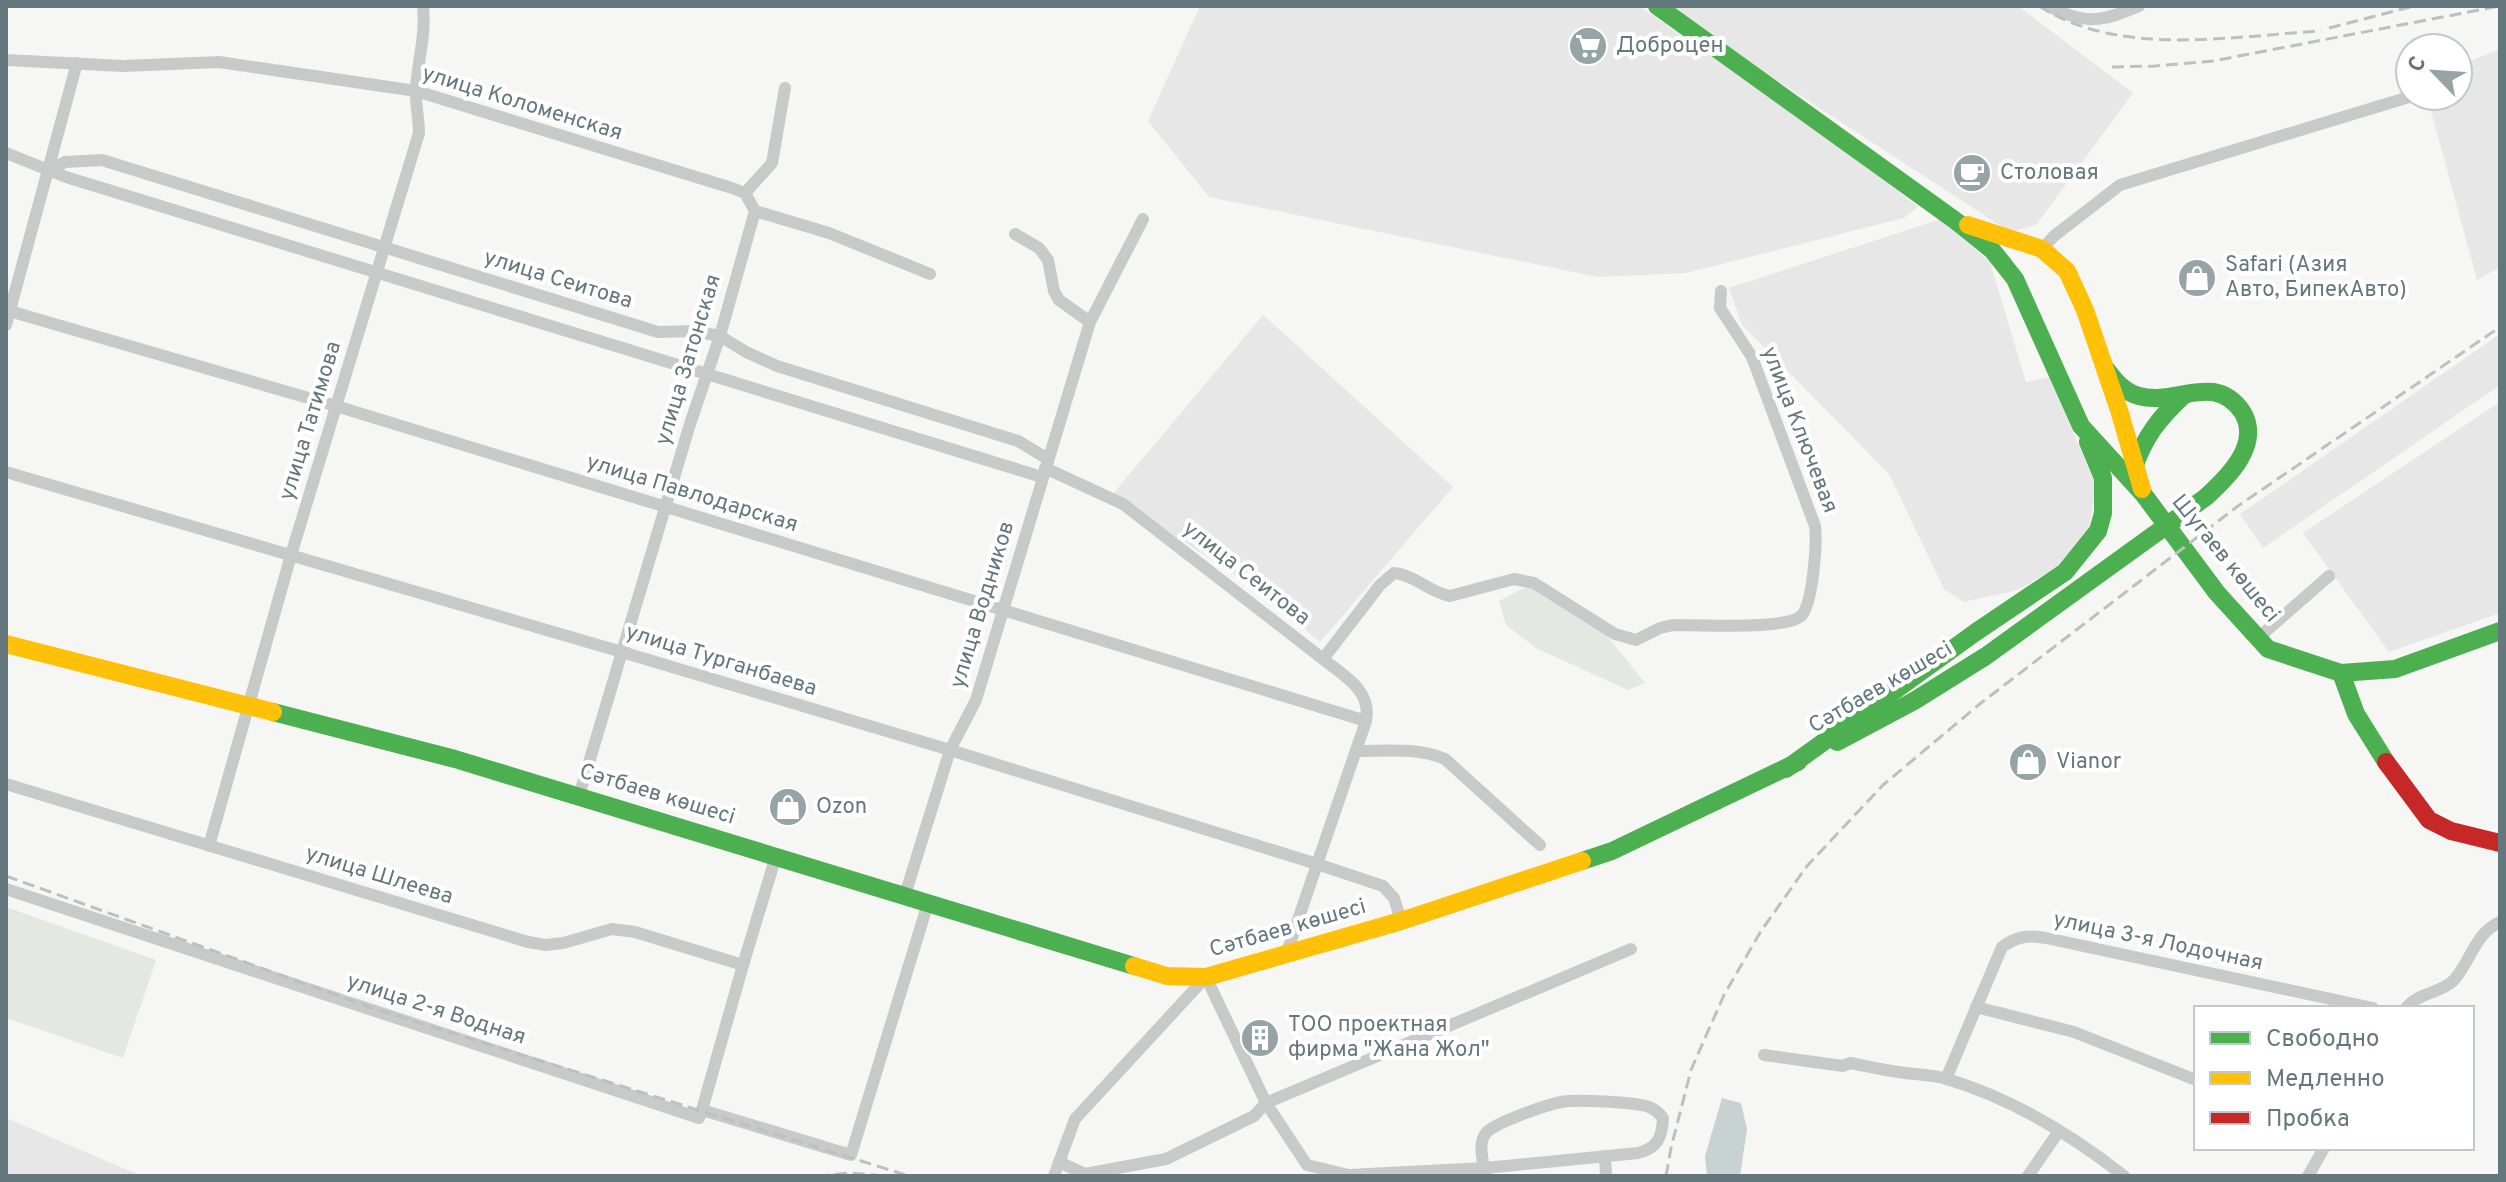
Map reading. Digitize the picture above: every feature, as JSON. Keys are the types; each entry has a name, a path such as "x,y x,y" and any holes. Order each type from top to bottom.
{"main road":[{"name":"Шугаев көшесі","path":"1657,6 1992,250 2015,279 2081,426 2144,495 2190,558 2268,649 2341,673 2395,669 2500,631"},
{"name":"Шугаев көшесі","path":"1956,221 2042,249 2067,271 2085,310 2144,495"},
{"path":"2015,279 2015,267 2023,256 2029,251 2042,249"},
{"name":"Сәтбаев көшесі","path":"6,644 455,759 1167,976 1206,977 1401,921 1612,851 1786,769 1914,701 1986,656 2206,497 2228,476 2245,452 2248,434 2244,413 2226,395 2210,392 2142,397 2119,387 2104,366"},
{"path":"2134,468 2142,440 2161,415 2184,395"},
{"path":"2081,426 2094,434 2106,432 2114,425 2119,410"},
{"path":"1786,769 2065,572 2098,531 2103,513 2103,478 2081,426"},
{"path":"2341,673 2356,714 2376,748 2429,820 2451,831 2500,843"}],"street":[{"name":"улица Татимова","path":"209,846 291,555 419,133 416,91 425,33 423,6"},
{"path":"2054,9 2073,17 2100,20 2139,6"},
{"name":"улица Коломенская","path":"6,60 123,66 219,62 416,91 745,193"},
{"path":"6,325 77,63"},
{"path":"785,88 772,163 745,193 755,211 829,233 930,274"},
{"path":"2042,249 2054,236 2120,185 2394,102"},
{"name":"улица Сеитова","path":"6,153 66,177 377,274 708,374 1045,468 1123,504 1323,659 1359,690 1368,709 1366,721"},
{"name":"улица Сеитова","path":"50,170 65,162 102,160 658,332 694,331 720,336 739,349 777,366 1018,441 1045,468"},
{"name":"улица Затонская","path":"579,796 665,507 720,336 755,211"},
{"name":"улица Водников","path":"905,895 950,750 976,700 1090,322 1143,219"},
{"path":"1015,234 1039,248 1048,260 1054,291 1059,300 1090,322"},
{"name":"улица Ключевая","path":"1323,659 1380,585 1394,573 1405,574 1440,594 1450,596 1514,579 1524,580 1534,583 1615,634 1636,640 1673,625 1781,624 1800,618 1807,608 1817,544 1815,526 1752,357 1720,308 1721,291"},
{"name":"улица Павлодарская","path":"8,311 336,406 1366,721"},
{"name":"улица Турганбаева","path":"6,472 950,750 1317,864 1383,886 1394,898 1401,921"},
{"path":"2257,639 2329,576"},
{"path":"1286,955 1366,721"},
{"path":"1356,751 1420,752 1445,759 1540,845"},
{"name":"улица Шлеева","path":"6,784 528,942 546,945 563,943 612,929 635,932 743,965"},
{"path":"702,1110 776,856"},
{"name":"улица 2-я Водная","path":"6,889 699,1118 702,1110 851,1155 928,903"},
{"path":"2408,1006 2425,994 2443,989 2455,978 2481,936 2500,922"},
{"name":"улица 3-я Лодочная","path":"1946,1079 2002,947 2015,937 2029,936 2363,1006"},
{"path":"1059,1162 1085,1174 1166,1159 1254,1116 1266,1103 1631,949"},
{"path":"1054,1176 1075,1119 1206,977 1266,1103 1307,1165 1349,1175 1485,1172 1649,1150 1658,1142 1663,1118 1649,1107 1630,1104 1564,1101 1547,1106 1487,1131 1481,1142 1485,1172"},
{"path":"1976,1007 2074,1032 2194,1079"},
{"path":"1764,1055 1843,1066 1850,1063 1946,1079 1988,1094 2059,1131 2124,1176"},
{"path":"2028,1176 2059,1131"},
{"path":"2308,1176 2323,1150"},
{"path":"1605,1156 1606,1176"}],"shaded area":[{"path":"1200,6 1639,6 1829,139 1918,207 1904,218 1686,273 1598,277 1209,197 1148,121"},
{"path":"1663,6 2018,6 2133,93 2036,225 2010,232"},
{"path":"2500,49 2500,267 2477,280 2431,112 2474,112 2474,60"},
{"path":"1941,219 1990,262 2026,382 2049,377 2096,485 2089,528 2058,566 2018,590 1964,602 1944,589 1889,474 1742,325 1729,288"},
{"path":"1263,315 1453,487 1320,642 1258,590 1112,495"},
{"path":"2500,334 2500,385 2263,548 2240,514"},
{"path":"2500,402 2500,613 2389,652 2303,533"},
{"path":"1530,585 1601,628 1645,683 1628,690 1536,648 1506,625 1499,601"},
{"path":"6,907 156,960 123,1058 6,1018"},
{"path":"1722,1098 1741,1103 1747,1129 1740,1176 1707,1176 1705,1156"},
{"path":"6,1118 142,1176 6,1176"}],"railway":[{"path":"2039,6 2071,22 2105,33 2140,38 2214,39 2321,31"},
{"path":"2329,28 2414,6"},
{"path":"2112,67 2213,61 2500,6"},
{"path":"1666,1176 1691,1070 1724,995 1761,931 1807,866 1883,785 1981,703 2238,506 2500,327"},
{"path":"6,876 372,1008 909,1176"},
{"path":"817,1176 850,1173 885,1176"}],"traffic: fast":[{"path":"1657,6 1992,250 2015,279 2081,426 2144,495 2217,593 2268,649 2341,673 2356,714 2386,762"},
{"path":"1837,742 1914,701 1986,656 2206,497 2240,460 2248,437 2247,425 2243,413 2230,399 2218,393 2204,392 2158,398 2139,396 2124,389 2106,369"},
{"path":"2134,468 2154,428 2184,395"},
{"path":"1786,769 2065,572 2098,531 2103,513 2103,478 2088,442"},
{"path":"2341,673 2395,669 2500,631"},
{"path":"273,712 455,759 1134,966"},
{"path":"1582,861 1612,851 1798,762"}],"traffic: slow":[{"path":"1968,225 2042,249 2067,271 2085,310 2142,489"},
{"path":"6,644 273,712"},
{"path":"1134,966 1167,976 1206,977 1401,921 1582,861"}],"traffic: jam":[{"path":"2386,762 2429,820 2451,831 2500,843"}],"place":[{"name":"Доброцен","path":"1588,46"},
{"name":"Столовая","path":"1972,173"},
{"name":"Safari (Азия Авто, БипекАвто)","path":"2197,278"},
{"name":"Vianor","path":"2028,762"},
{"name":"Ozon","path":"788,807"},
{"name":"ТОО проектная фирма \"Жана Жол\"","path":"1260,1038"}]}
